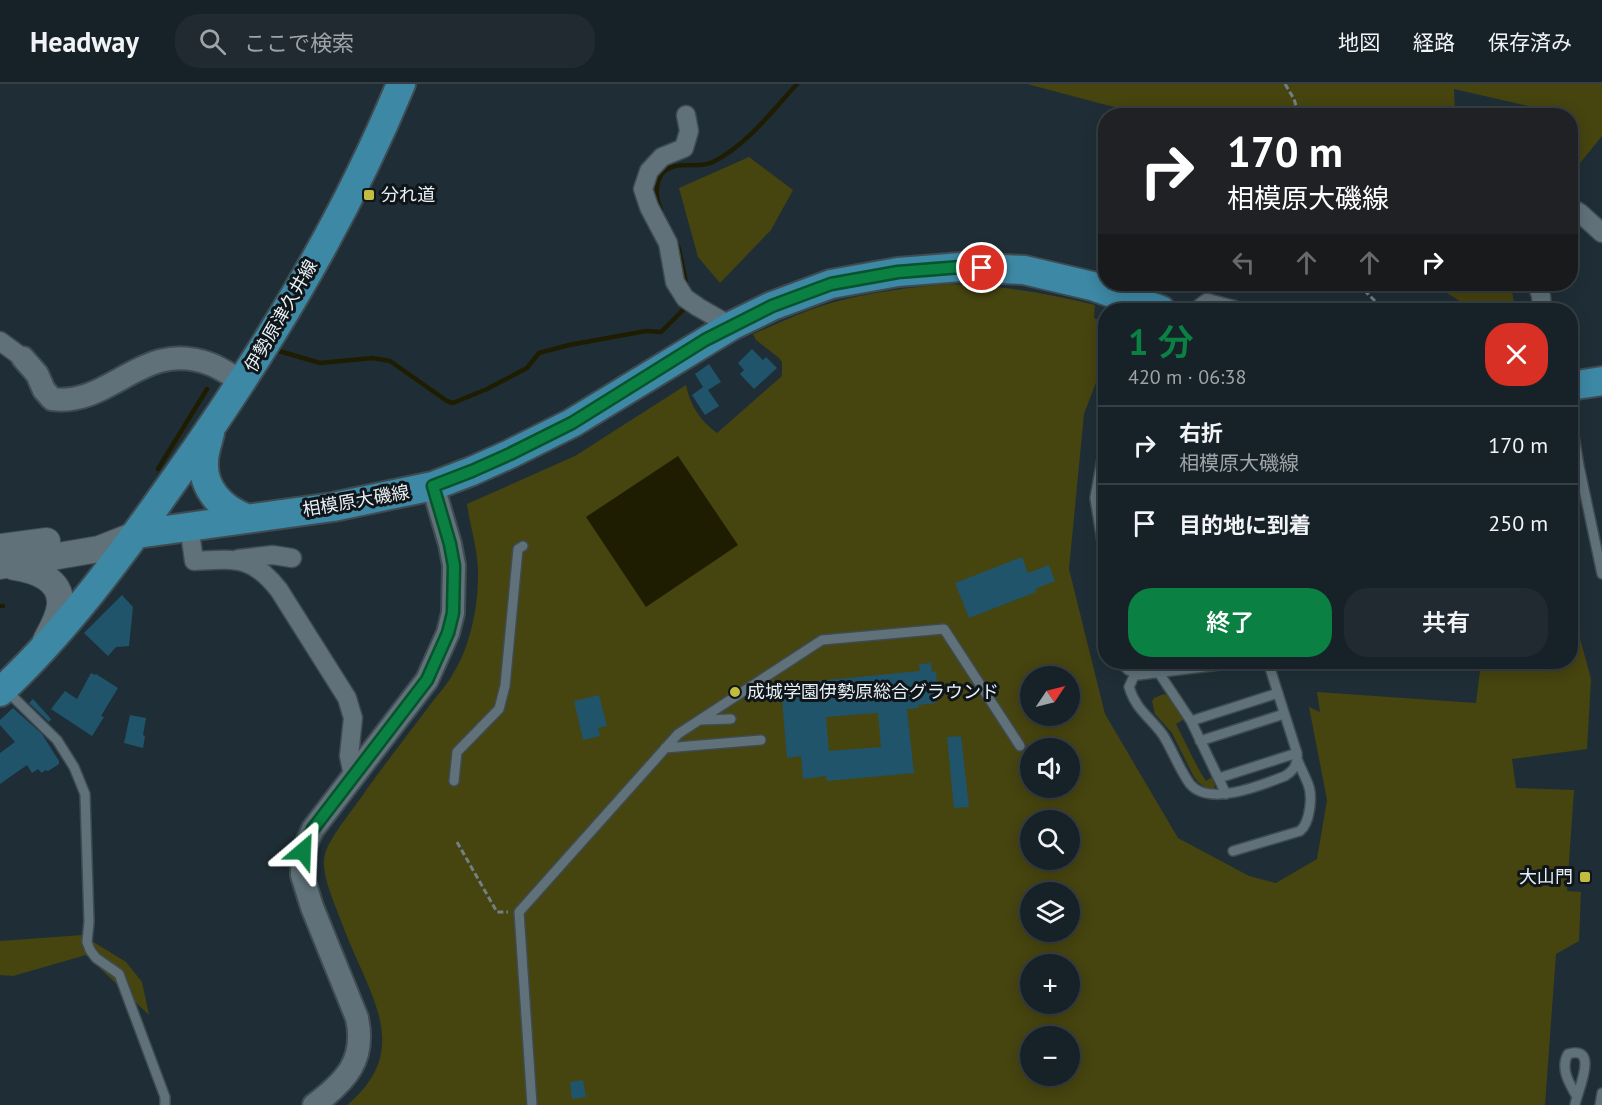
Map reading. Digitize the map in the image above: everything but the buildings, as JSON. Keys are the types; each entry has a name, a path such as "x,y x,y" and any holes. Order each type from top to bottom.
{"main road":[{"name":"伊勢原津久井線","path":"136,534 211,428 271,337 355,186 386,122 401,84"},
{"name":"相模原大磯線","path":"136,534 333,507 433,486 501,459 572,423 730,326 772,306 831,284 898,272 961,267 1023,270 1098,288"},
{"name":"相模原大磯線","path":"1106,291 1141,303"},
{"path":"1578,385 1602,381"},
{"path":"211,428 204,461 208,486 228,510 246,518"},
{"path":"1,559 111,534 136,534"},
{"path":"2,690 44,646 136,534"},
{"path":"1,559 42,574 49,579 58,593 60,604 57,617 44,646"}],"street":[{"path":"686,115 689,131 684,148 662,157 649,171 643,189 649,207 668,243 675,282 691,303 730,326"},
{"path":"1578,212 1602,233"},
{"path":"0,341 23,358 37,374 44,390 52,399 66,401 83,397 150,363 168,359 189,358 210,364 242,382"},
{"path":"314,1105 342,1082 350,1071 359,1048 359,1028 357,1017 312,907 302,875 301,863 306,841 313,829 352,775 427,680 448,633 453,613 454,566 433,486"},
{"path":"189,525 194,561 273,555 292,558"},
{"path":"236,559 256,567 267,576 347,698 353,718 348,756 352,775"}],"lane":[{"path":"1578,460 1602,574"},
{"path":"1098,484 1095,498 1098,507"},
{"path":"454,781 457,752 499,709 505,686 518,549 524,546"},
{"path":"532,1105 519,912 678,734 822,640 944,628 1020,746"},
{"path":"1127,669 1135,674 1143,675 1159,673 1168,669"},
{"path":"1233,851 1300,831 1306,826 1309,818 1310,787 1297,757 1270,669"},
{"path":"1159,673 1191,721 1226,794"},
{"path":"1135,674 1129,687 1133,702 1162,734 1191,785 1205,794 1226,794 1286,776 1294,768 1297,757"},
{"path":"2,690 57,740 78,776 85,795 89,922 87,942 96,958 119,974 165,1097 165,1105"},
{"path":"1191,721 1278,693"},
{"path":"1200,741 1284,714"},
{"path":"700,720 731,719"},
{"path":"665,748 761,740"},
{"path":"1219,778 1297,757"},
{"path":"1600,1105 1602,1093"}],"path":[{"path":"1285,84 1297,108"},
{"path":"1365,291 1377,303"},
{"path":"457,842 497,912 519,912"}],"shaded area":[{"path":"1027,84 1602,84 1602,136 1578,166 1578,108 1537,108 1454,89 1455,108 1118,108"},
{"path":"749,157 793,190 771,230 720,283 698,257 679,188"},
{"name":"成城学園伊勢原総合グラウンド","path":"947,284 985,286 1022,290 1095,305 1094,318 1098,319 1098,377 1084,414 1069,569 1105,714 1178,838 1249,876 1276,883 1317,859 1327,800 1309,707 1320,712 1317,692 1476,703 1480,669 1578,669 1578,631 1591,679 1587,749 1512,759 1516,788 1574,790 1567,891 1581,892 1579,941 1556,954 1545,1105 347,1105 364,1088 375,1071 381,1054 382,1037 374,1001 328,885 324,866 325,854 344,821 449,681 460,662 475,613 478,576 476,549 467,504 575,456 686,385 697,412 717,433 782,376 782,362 756,340 753,334 801,313 845,299"},
{"path":"1443,291 1512,291 1514,303 1463,303"},
{"path":"678,456 738,545 646,607 586,517"},
{"path":"1164,694 1168,696 1184,719 1176,724 1206,781 1212,777 1215,787 1211,791 1194,777 1172,733 1155,714 1152,701"},
{"path":"82,935 126,962 142,982 149,1015 86,955 13,976 0,975 0,941"}],"waterway":[{"path":"661,210 657,188 659,179 666,170 672,167 707,164 725,155 748,137 797,84"},
{"path":"675,240 686,283"},
{"path":"279,351 320,363 372,358 390,361 453,403 487,389 527,368 539,353 646,331 661,332 688,305"},
{"path":"158,469 207,389"}],"place":[{"name":"分れ道","path":"369,195"},
{"name":"成城学園伊勢原総合グラウンド","path":"735,692"},
{"name":"大山門","path":"1585,877"}],"route":[{"path":"303,851 313,829 352,775 427,680 439,658 448,633 453,613 454,566 433,486 510,454 572,423 705,340 772,306 831,284 898,272 961,267 982,268"}]}
